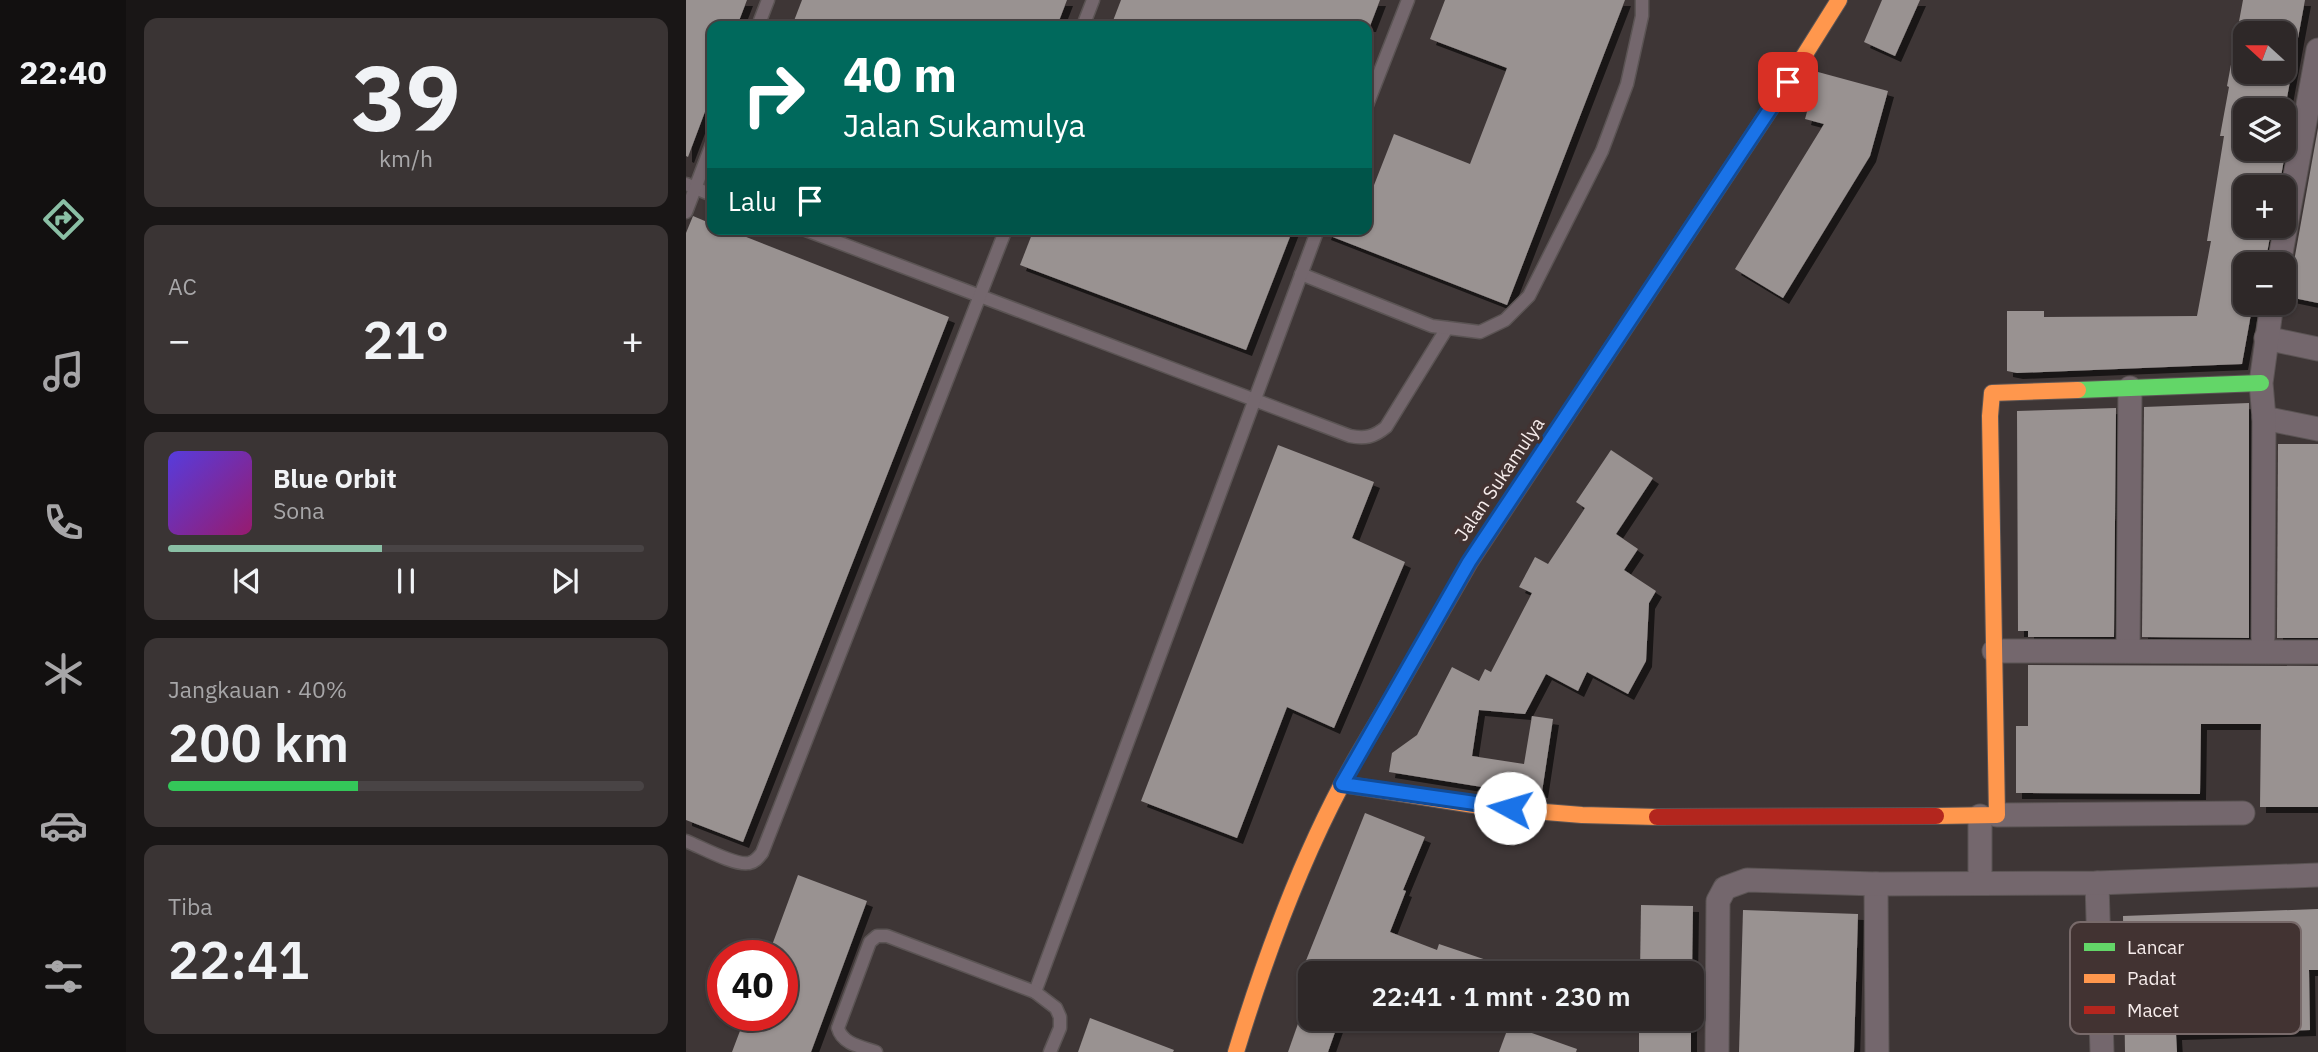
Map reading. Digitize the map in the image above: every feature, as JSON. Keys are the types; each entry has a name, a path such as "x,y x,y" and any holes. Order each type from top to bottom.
{"street":[{"name":"Jalan Sukamulya","path":"1236,1052 1259,977 1293,889 1342,784 1469,562 1775,102 1839,0"},
{"path":"2281,252 2318,50"},
{"path":"2263,637 2264,418 2261,383 2270,315"},
{"path":"2266,338 2318,349"},
{"path":"1980,883 1989,816 1994,651 1990,416 1992,393 2261,383"},
{"path":"2128,650 2130,388"},
{"path":"2264,418 2318,429"},
{"path":"1994,651 2318,652"},
{"path":"1342,784 1486,807 1692,818 2243,813"},
{"path":"1717,1052 1718,901 1725,888 1747,880 1876,884 2097,883 2318,875"},
{"path":"2097,883 2098,922"},
{"path":"1876,884 1877,1052"},
{"path":"2101,1034 2102,1052"}],"lane":[{"path":"760,21 768,0"},
{"path":"1085,21 1093,0"},
{"path":"1372,92 1408,0"},
{"path":"1301,274 1432,326 1480,332 1505,320 1529,296 1602,151 1627,84 1642,16 1642,0"},
{"path":"686,212 691,186 707,154"},
{"path":"819,235 1256,401 1364,439 1376,435 1386,427 1447,328"},
{"path":"686,841 747,864 762,853 1004,235"},
{"path":"1035,992 1316,235"},
{"path":"876,1052 846,1040 840,1035 838,1028 870,942 877,936 887,936 1035,992 1056,1008 1060,1017 1060,1028 1050,1052"}],"building":[{"path":"686,0 747,0 739,21 707,21 707,106 688,157"},
{"path":"802,0 1067,0 1059,21 794,21"},
{"path":"1121,0 1380,0 1372,21 1113,21"},
{"path":"1445,0 1625,0 1507,305 1328,235 1372,235 1372,190 1394,134 1470,164 1507,68 1430,39"},
{"path":"1882,0 1920,0 1895,56 1864,42"},
{"path":"2243,0 2305,0 2296,49 2296,21 2239,21"},
{"path":"2233,54 2233,84 2290,84 2287,98 2233,98 2233,161 2284,161 2281,175 2233,175 2233,238 2270,238 2267,252 2233,252 2233,315 2251,315 2242,364 2017,373 2007,371 2007,311 2044,311 2044,317 2197,316 2211,241 2207,241 2229,87 2227,86"},
{"path":"1818,72 1888,91 1870,156 1783,298 1735,269 1824,124 1805,119"},
{"path":"2318,128 2318,303 2296,298 2296,252"},
{"path":"693,216 707,222 707,235 741,235 949,317 743,842 686,820 686,233"},
{"path":"1032,235 1291,235 1246,350 1020,265"},
{"path":"2249,403 2249,638 2142,637 2144,407"},
{"path":"2116,408 2114,637 2028,637 2028,631 2018,631 2017,411"},
{"path":"2278,444 2318,444 2318,638 2277,638"},
{"path":"1278,445 1374,482 1352,538 1405,562 1334,728 1287,707 1237,838 1141,801"},
{"path":"1611,450 1653,478 1616,534 1638,549 1624,570 1656,591 1649,603 1646,661 1628,694 1587,672 1578,691 1546,674 1525,714 1479,710 1472,756 1524,764 1532,716 1553,719 1542,792 1488,788 1389,772 1392,753 1417,735 1452,667 1479,681 1485,669 1491,672 1532,593 1519,587 1535,557 1548,564 1585,508 1576,502"},
{"path":"2028,665 2318,666 2318,807 2260,807 2261,724 2201,724 2200,794 2016,793 2016,726 2028,726"},
{"path":"1365,813 1425,837 1403,890 1406,891 1390,932 1437,950 1439,944 1489,961 1306,961"},
{"path":"798,875 867,901 811,1052 732,1052 740,1031 798,1031 798,940 774,940"},
{"path":"1641,905 1693,906 1692,961 1640,961"},
{"path":"2318,909 2318,970 2309,970 2310,1030 2301,1030 2301,922 2123,922 2123,916"},
{"path":"1743,910 1858,914 1854,1052 1739,1052"},
{"path":"1090,1018 1174,1050 1078,1052"},
{"path":"1298,1024 1298,1031 1335,1031 1328,1052 1288,1052"},
{"path":"1507,1031 1526,1031 1577,1049 1576,1052 1499,1052"},
{"path":"1639,1031 1691,1031 1691,1052 1639,1052"},
{"path":"2125,1034 2176,1034 2177,1052 2125,1052"}],"traffic: fast":[{"path":"2078,390 2261,383"}],"traffic: slow":[{"path":"1617,340 1775,102 1839,0"},
{"path":"1936,816 1997,815 1990,416 1992,393 2078,390"},
{"path":"1236,1052 1270,949 1310,849 1349,772 1398,687"},
{"path":"1342,784 1486,807 1582,815 1657,817"}],"traffic: jam":[{"path":"1398,687 1470,562 1617,340"},
{"path":"1657,817 1936,816"}],"route":[{"path":"1510,808 1486,807 1342,784 1469,562 1788,82"}]}
